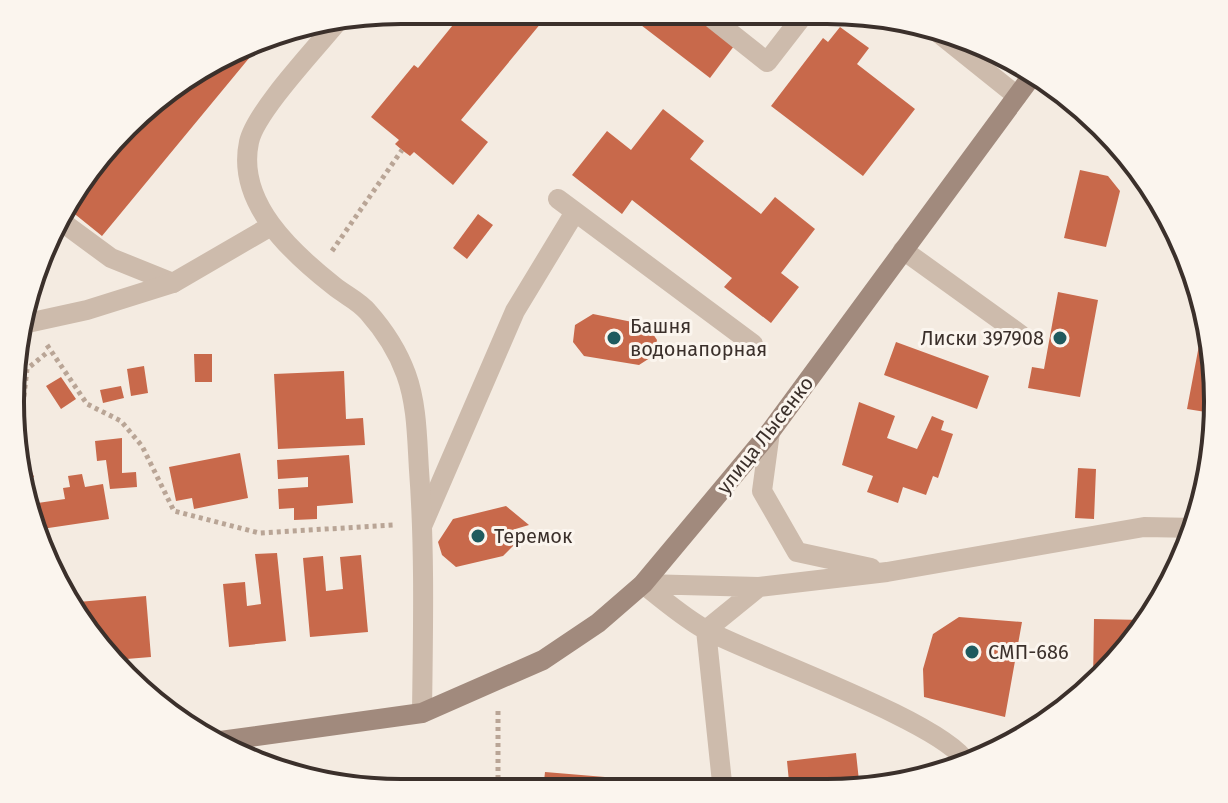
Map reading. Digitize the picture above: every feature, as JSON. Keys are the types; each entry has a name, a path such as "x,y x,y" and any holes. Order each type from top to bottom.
{"main road":[{"name":"улица Лысенко","path":"233,739 422,713 543,660 598,623 643,584 770,432 1027,82"}],"street":[{"path":"719,24 767,62 796,24"},
{"path":"331,31 264,115 249,141 249,172 257,203 271,226 318,273 366,309 387,337 406,374 416,420 423,524 422,713"},
{"path":"956,47 1017,96"},
{"path":"423,524 515,311 566,206 753,344"},
{"path":"68,226 111,258 173,283"},
{"path":"32,324 173,283 271,226"},
{"path":"903,250 1021,335"},
{"path":"770,432 762,491 797,552 887,572"},
{"path":"643,584 759,587 887,572 1144,527 1182,528"},
{"path":"643,584 706,630 896,715 961,754"},
{"path":"706,630 759,587"},
{"path":"706,630 722,779"}],"path":[{"path":"318,273 402,150"},
{"path":"32,325 87,404 121,421 142,446 174,511 259,533 423,524"},
{"path":"24,393 27,369 49,351"},
{"path":"498,681 498,779"}],"building":[{"path":"454,24 540,24 461,120 488,142 453,185 414,152 410,156 402,150 395,144 399,140 371,117 414,65 418,68"},
{"path":"640,24 706,24 734,46 710,78"},
{"path":"840,27 869,48 857,64 915,109 863,176 771,106 823,38 828,42"},
{"path":"251,56 102,236 75,214 102,172 135,135 172,102 213,75"},
{"path":"663,109 704,141 690,159 761,214 775,197 815,229 781,273 799,287 771,323 724,287 732,278 632,200 622,214 572,175 607,131 631,150"},
{"path":"1080,170 1108,176 1120,191 1106,247 1064,238"},
{"path":"478,214 493,225 467,259 453,248"},
{"path":"1058,292 1098,300 1080,397 1028,388 1032,367 1044,369"},
{"name":"Башня водонапорная","path":"593,314 647,325 657,340 653,356 639,365 584,356 573,342 575,325"},
{"path":"896,342 989,376 977,409 884,375"},
{"path":"1199,343 1204,412 1187,409"},
{"path":"194,354 212,354 212,382 195,382"},
{"path":"144,366 148,393 131,396 127,369"},
{"path":"344,371 346,419 363,418 365,445 278,449 274,374"},
{"path":"61,377 76,399 61,409 46,386"},
{"path":"121,386 124,398 103,403 100,390"},
{"path":"859,402 895,416 887,438 917,449 932,416 944,421 941,430 953,434 938,478 933,476 926,495 903,487 898,503 867,492 873,476 842,465"},
{"path":"122,438 122,473 136,472 137,487 110,489 106,460 97,461 95,441"},
{"path":"240,453 248,498 194,509 192,498 176,501 169,467"},
{"path":"349,455 353,503 317,506 317,519 294,520 294,508 279,509 278,489 308,487 308,477 278,479 277,460"},
{"path":"1078,468 1096,469 1094,519 1075,518"},
{"path":"82,474 85,487 103,484 109,519 46,528 38,503 65,499 63,488 70,487 68,476"},
{"name":"Теремок","path":"506,506 529,525 512,530 516,543 503,556 456,567 442,555 438,542 453,519"},
{"path":"277,553 286,641 229,647 223,584 245,582 247,606 261,604 255,554"},
{"path":"361,555 368,632 310,637 303,558 323,556 326,591 343,589 340,557"},
{"path":"146,596 151,657 126,659 82,602"},
{"name":"СМП-686","path":"959,617 1022,622 1005,717 924,697 923,669 933,634"},
{"path":"1094,619 1134,620 1110,650 1093,668"},
{"path":"856,753 859,777 789,779 787,761"},
{"path":"545,772 617,778 617,779 544,779"}],"place":[{"name":"Башня водонапорная","path":"614,338"},
{"name":"Лиски 397908","path":"1060,338"},
{"name":"Теремок","path":"478,536"},
{"name":"СМП-686","path":"972,652"}]}
